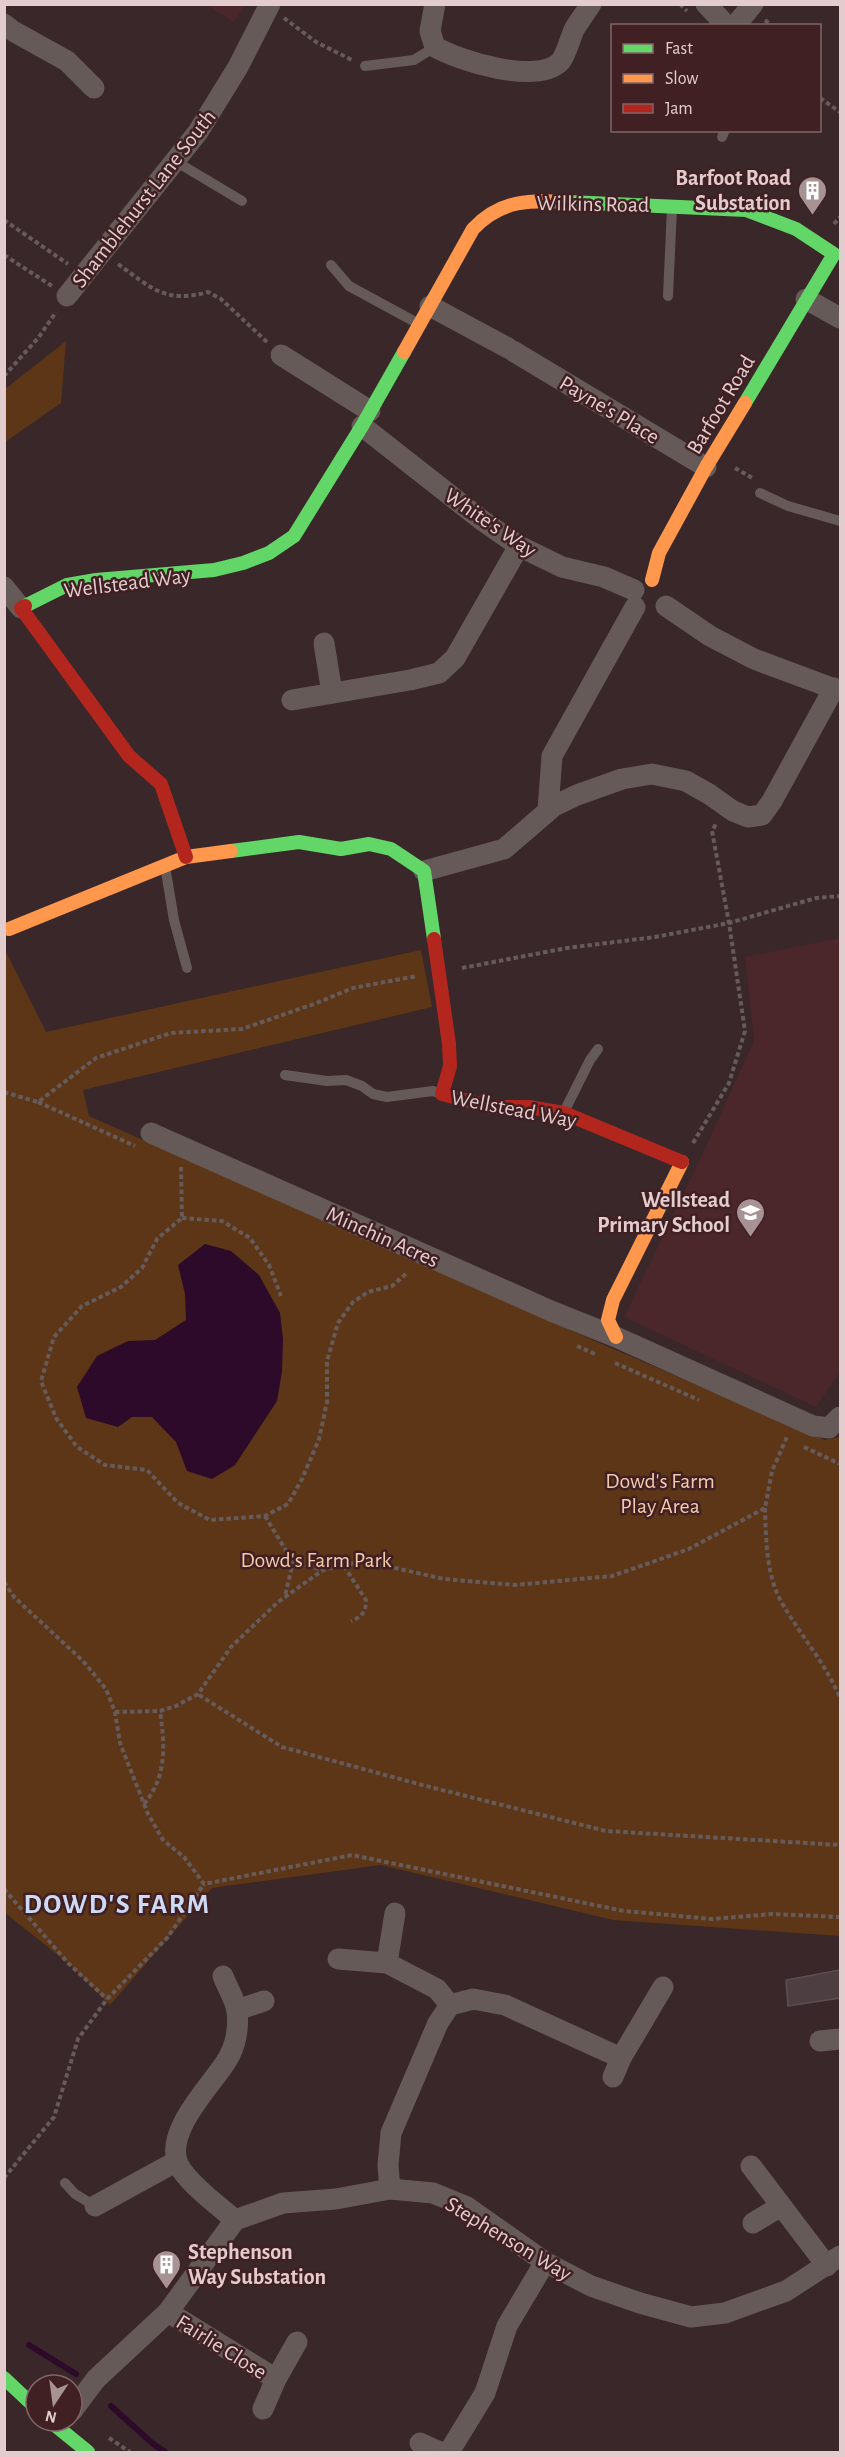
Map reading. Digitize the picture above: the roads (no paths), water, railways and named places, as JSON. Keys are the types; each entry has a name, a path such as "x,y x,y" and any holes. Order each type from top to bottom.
{"street":[{"path":"435,4 430,31 435,47 448,55 497,69 544,70 560,61 575,28 591,4"},
{"path":"706,4 725,24"},
{"path":"737,24 753,4"},
{"name":"Shamblehurst Lane South","path":"67,296 198,132 238,67 268,9"},
{"path":"4,24 67,61 94,88"},
{"name":"Wilkins Road","path":"366,419 473,230 483,218 498,208 533,200 746,210 796,230 834,254"},
{"name":"Barfoot Road","path":"640,592 710,462 834,254"},
{"path":"806,299 840,318"},
{"name":"Payne's Place","path":"425,315 510,350 710,462"},
{"name":"White's Way","path":"281,355 366,419 483,521 519,546 561,567 604,577 640,592 641,613 653,615 666,606"},
{"name":"Wellstead Way","path":"21,608 65,585 152,575 206,572 256,560 279,549 294,536 366,419"},
{"path":"292,700 439,673 455,658 519,546"},
{"path":"4,587 129,756 162,784 186,858"},
{"path":"9,929 186,858 299,842 341,849 369,844 391,849 424,871 504,849 548,810 588,791 622,780 652,774 686,781 733,811 748,817 762,815 837,690 754,660 710,636 666,606 668,600 665,588 640,592 552,756 548,810"},
{"path":"324,643 332,693"},
{"name":"Wellstead Way","path":"424,871 449,1044 450,1066 442,1094 490,1107 529,1107 564,1113 682,1162 613,1300 609,1320 616,1337"},
{"name":"Minchin Acres","path":"151,1133 551,1311 616,1337"},
{"path":"616,1337 813,1426 829,1428 840,1417"},
{"path":"387,1964 395,1913"},
{"path":"338,1959 387,1964 437,1989 450,2005"},
{"path":"84,2395 96,2379 168,2312 235,2220 190,2180 177,2161 177,2141 185,2118 228,2058 236,2037 237,2010 223,1976"},
{"path":"390,2189 388,2165 391,2133 438,2023 450,2005 473,1999 505,2005 617,2068 663,1987"},
{"path":"237,2010 264,2001"},
{"path":"95,2206 177,2161"},
{"path":"751,2166 781,2206 834,2261"},
{"name":"Stephenson Way","path":"235,2220 283,2203 336,2199 390,2189 433,2193 467,2208 545,2262 591,2286 691,2317 725,2313 786,2291 834,2261"},
{"path":"753,2223 781,2206"},
{"path":"450,2452 485,2393 507,2326 545,2262"},
{"name":"Fairlie Close","path":"168,2312 276,2379"},
{"name":"Fairlie Close","path":"264,2409 276,2379 297,2342"},
{"path":"4,2378 24,2397"},
{"path":"68,2433 88,2452"},
{"path":"420,2443 440,2452"}],"lane":[{"path":"364,66 414,60 435,47"},
{"path":"175,161 242,201"},
{"path":"668,296 672,205"},
{"path":"331,265 349,286 425,315"},
{"path":"760,493 788,506 840,521"},
{"path":"165,866 174,920 187,968"},
{"path":"564,1113 590,1060 598,1049"},
{"path":"285,1075 327,1081 346,1080 362,1086 373,1094 387,1097 433,1091 442,1094"},
{"path":"65,2183 75,2194 95,2206"}],"waterway":[{"path":"29,2345 74,2373"},
{"path":"111,2406 165,2452"}],"place":[{"name":"Barfoot Road Substation","path":"812,216"},
{"name":"Wellstead Primary School","path":"751,1238"},
{"name":"Stephenson Way Substation","path":"167,2290"}],"district":[{"name":"DOWD'S FARM","path":"117,1903"}],"park label":[{"name":"Dowd's Farm Play Area","path":"660,1492"},
{"name":"Dowd's Farm Park","path":"316,1559"}]}
